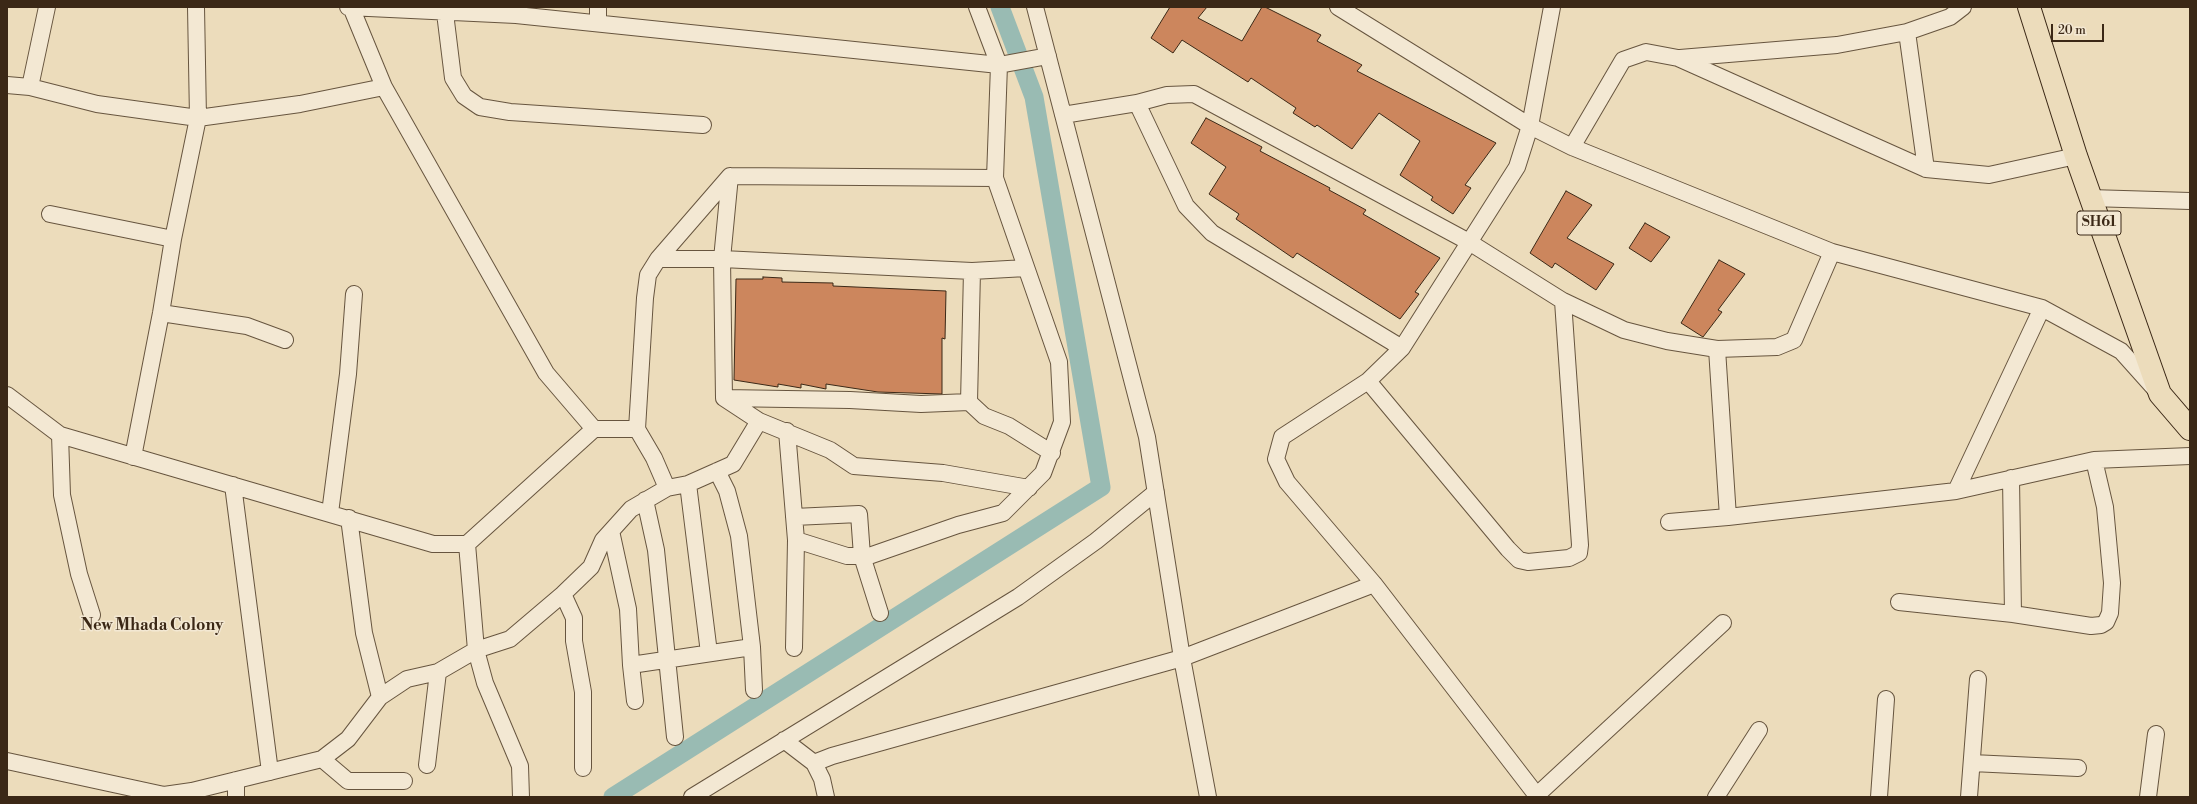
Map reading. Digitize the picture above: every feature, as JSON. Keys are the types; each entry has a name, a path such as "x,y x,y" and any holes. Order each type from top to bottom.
{"main road":[{"name":"SH61","path":"2029,7 2090,198 2160,394 2190,429"}],"street":[{"path":"30,87 47,7"},
{"path":"133,457 161,313 173,239 198,118 196,7"},
{"path":"594,430 546,374 384,87 350,7 445,12 516,11 598,15 1004,65 1044,56"},
{"path":"796,540 847,556 869,556 958,526 1003,513 1044,473 1052,453 1062,422 1059,362 995,178 1004,65 977,7"},
{"path":"1036,7 1044,56 1063,115 1147,437 1182,658 1208,797"},
{"path":"1338,7 1530,126 1572,147 1832,252 2042,308 2121,352 2160,394"},
{"path":"1552,7 1530,126 1517,167 1402,348 1368,381 1282,436 1276,459 1287,482 1374,584 1537,796 1723,623"},
{"path":"1678,58 1837,45 1907,32 1950,17 1963,7"},
{"path":"445,12 453,78 464,96 480,107 510,112 703,125"},
{"path":"1907,32 1926,169"},
{"path":"1572,147 1623,60 1646,52 1678,58 1926,169 1989,175 2076,156"},
{"path":"7,85 30,87 97,104 198,118 300,104 384,87"},
{"path":"1063,115 1137,103 1167,95 1194,94 1469,242 1563,301 1624,330 1667,341 1717,349 1777,347 1794,340 1832,252"},
{"path":"1137,103 1186,206 1212,233 1402,348"},
{"path":"667,488 654,458 637,429 645,298 648,275 658,259 730,176 995,178"},
{"path":"724,398 722,259 730,176"},
{"path":"2090,198 2190,201"},
{"path":"50,214 173,239"},
{"path":"658,259 722,259 972,271 1026,268"},
{"path":"969,402 972,271"},
{"path":"330,513 348,374 354,294"},
{"path":"1368,381 1508,549 1519,560 1528,562 1569,558 1579,553 1580,545 1563,301"},
{"path":"1956,491 2042,308"},
{"path":"161,313 247,326 284,340"},
{"path":"1717,349 1728,517"},
{"path":"7,395 60,435 349,518 433,544 467,544 594,430 637,429"},
{"path":"724,398 850,400 921,404 969,402 984,416 1009,426 1052,453"},
{"path":"724,398 759,421 787,431 830,450 854,466 943,473 1028,488"},
{"path":"7,761 164,795 192,794 236,780 322,759 348,739 380,697 407,680 438,672 476,650 510,639 563,594 591,567 604,540 630,509 667,488 688,484 733,464 759,421"},
{"path":"787,431 796,540 794,648"},
{"path":"60,435 62,495 79,574 92,615"},
{"path":"1668,522 1728,517 1956,491 2094,460 2190,456"},
{"path":"1899,602 2013,614 2091,626 2101,625 2106,622 2110,613 2112,583 2105,508 2094,460"},
{"path":"717,471 727,491 740,536 752,647 754,690"},
{"path":"2011,478 2013,614"},
{"path":"688,484 709,653"},
{"path":"233,485 270,772"},
{"path":"692,797 1018,597 1096,541 1156,492"},
{"path":"646,500 656,550 675,737"},
{"path":"794,517 859,514 862,556 880,613"},
{"path":"349,518 364,633 380,697"},
{"path":"611,531 628,609 630,665 635,701"},
{"path":"467,544 476,650 485,683 520,766 521,797"},
{"path":"814,763 832,756 1182,658 1374,584"},
{"path":"563,594 574,618 574,642 583,692 583,768"},
{"path":"630,665 752,647"},
{"path":"427,765 438,672"},
{"path":"1969,797 1978,680"},
{"path":"1879,797 1886,699"},
{"path":"1716,797 1759,730"},
{"path":"2148,797 2156,734"},
{"path":"784,740 814,763 822,779 826,797"},
{"path":"322,759 348,780 404,781"},
{"path":"1972,763 2078,768"},
{"path":"236,780 236,797"}],"building":[{"path":"1170,7 1207,7 1198,18 1242,41 1262,7 1265,7 1321,35 1317,41 1362,65 1357,71 1496,143 1465,185 1471,188 1453,214 1431,200 1433,197 1400,175 1420,141 1379,113 1352,149 1317,125 1315,127 1293,113 1296,108 1251,78 1248,82 1182,40 1173,53 1151,38"},
{"path":"1206,118 1262,147 1260,151 1330,188 1329,190 1366,210 1363,214 1440,258 1415,292 1419,294 1400,319 1297,253 1293,258 1236,219 1239,214 1209,194 1226,167 1191,143"},
{"path":"1566,191 1592,205 1567,238 1614,264 1596,290 1555,263 1552,268 1530,253"},
{"path":"1645,223 1670,237 1651,262 1629,248"},
{"path":"1719,260 1745,274 1718,310 1722,312 1703,337 1681,323"},
{"path":"763,277 782,278 782,282 833,283 833,286 946,291 945,339 942,338 942,394 878,392 826,384 826,389 801,384 801,388 778,384 778,387 734,380 736,279 763,279"}],"waterway":[{"path":"613,797 1101,487 1034,97 1000,7"}],"district":[{"name":"New Mhada Colony","path":"152,626"}]}
